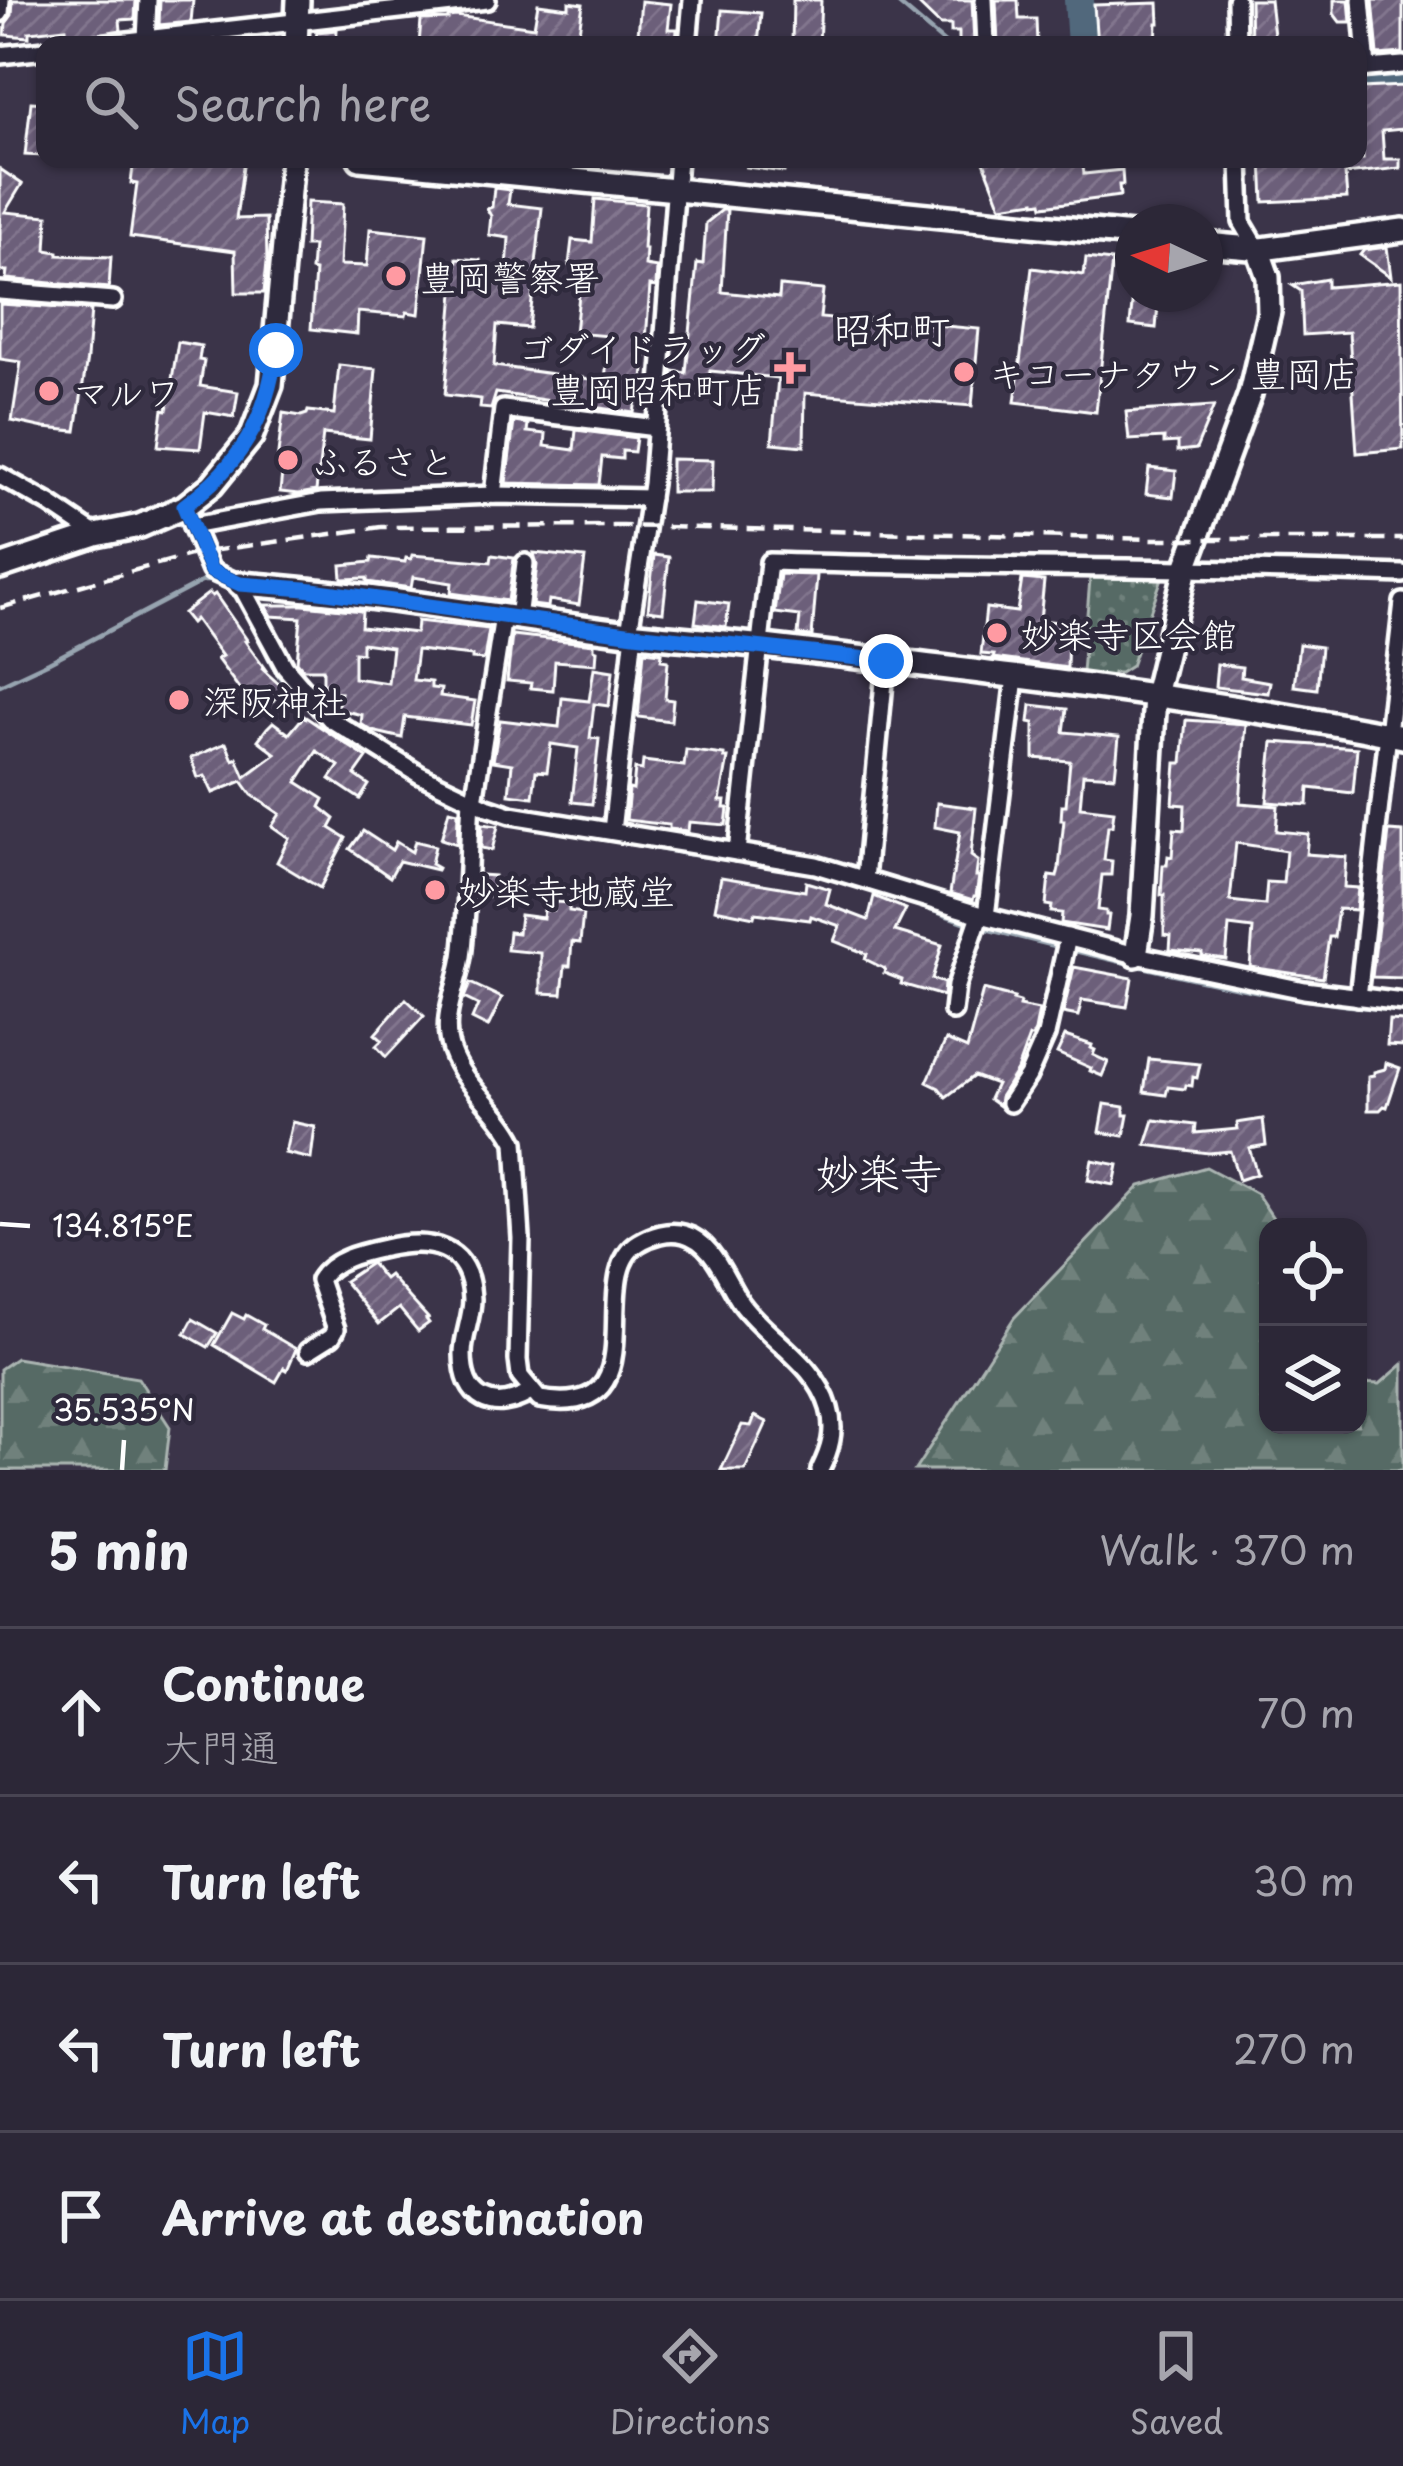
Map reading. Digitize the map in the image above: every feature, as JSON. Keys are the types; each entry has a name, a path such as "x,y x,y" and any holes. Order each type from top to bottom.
{"street":[{"path":"0,13 1,0"},
{"path":"146,36 148,0"},
{"path":"173,36 487,0"},
{"path":"689,36 692,0"},
{"path":"984,0 986,36"},
{"path":"1236,0 1237,36"},
{"path":"1361,0 1362,36"},
{"path":"0,55 36,51"},
{"path":"1367,68 1403,65"},
{"path":"188,516 251,437 272,385 291,168"},
{"path":"449,168 1115,233"},
{"path":"612,831 650,498 677,168"},
{"path":"1136,955 1155,695 1186,568 1250,394 1269,312 1268,278 1242,222 1240,168"},
{"path":"1223,246 1258,249 1403,230"},
{"path":"0,291 113,300"},
{"path":"493,495 503,409 656,428"},
{"path":"0,476 96,535"},
{"path":"0,567 96,535 188,516 321,502 493,495 650,498"},
{"path":"188,516 211,571 240,584 1155,695 1396,736"},
{"path":"737,852 770,562 1403,574"},
{"path":"525,563 472,800 463,953 446,1021 456,1062 515,1142 520,1376 539,1400 560,1403 599,1391 613,1354 621,1268 628,1253 637,1244 665,1233 685,1234 708,1250 743,1307 814,1379 829,1406 833,1432 820,1470"},
{"path":"240,584 285,667 330,718 420,775 511,815 816,865 983,916 1136,955 1260,982 1403,1002"},
{"path":"1358,998 1396,736 1403,602"},
{"path":"866,879 886,661"},
{"path":"953,1011 956,986 983,916 1015,677"},
{"path":"1010,1103 1046,1035 1068,938"},
{"path":"308,1352 336,1329 320,1280 325,1271 354,1255 396,1245 434,1243 456,1255 472,1296 463,1353 469,1384 488,1402 513,1402 531,1392"}],"green space":[{"path":"1091,568 1156,570 1162,578 1131,666 1113,673 1112,679 1082,672"},
{"path":"1206,1167 1257,1194 1273,1218 1259,1218 1259,1434 1367,1434 1367,1383 1380,1384 1403,1364 1403,1470 915,1470 1014,1318 1140,1186"},
{"path":"16,1358 138,1378 170,1427 165,1470 0,1470 0,1369"}],"building":[{"path":"13,0 136,0 135,19 120,20 121,30 86,36 67,36 66,28 29,32 29,37 5,35"},
{"path":"160,0 193,0 191,22 159,25"},
{"path":"793,0 821,0 819,36 792,36"},
{"path":"914,0 972,0 974,36 959,36 951,32 951,25 940,25"},
{"path":"996,0 1018,0 1019,19 1036,19 1037,36 998,36"},
{"path":"1250,0 1270,0 1274,36 1251,36"},
{"path":"1334,0 1349,0 1351,22 1340,22 1334,14"},
{"path":"1373,0 1403,0 1403,53 1378,55"},
{"path":"641,1 671,4 668,29 677,29 677,36 638,36"},
{"path":"569,2 583,4 578,36 420,36 421,20 456,16 534,27 538,4 569,8"},
{"path":"1158,3 1156,36 1096,36 1094,5"},
{"path":"722,10 761,13 759,36 720,36"},
{"path":"337,30 337,36 316,36 317,32"},
{"path":"1403,86 1403,129 1382,131 1384,159 1400,159 1400,168 1345,174 1347,198 1264,202 1262,168 1367,168 1367,88"},
{"path":"31,102 36,102 36,156 25,155"},
{"path":"133,168 243,168 236,219 266,218 264,293 236,293 235,251 130,237 137,184 131,183"},
{"path":"986,168 1083,168 1084,174 1122,170 1120,196 1001,206"},
{"path":"0,169 22,184 5,212 48,216 46,250 58,255 111,257 109,288 6,279 7,271 0,271"},
{"path":"494,188 510,190 508,204 542,208 529,328 497,325 494,366 605,381 609,336 575,333 582,266 569,265 572,240 592,242 595,199 646,204 645,266 657,268 656,287 650,286 643,381 639,380 634,413 496,393 491,409 480,408 481,399 445,395 457,258 480,260 478,282 506,285 509,238 489,235 487,209 492,207"},
{"path":"307,202 343,204 340,265 367,266 370,229 427,235 419,314 358,312 357,334 311,329 315,271 311,270 313,246 305,246"},
{"path":"727,210 722,292 779,298 780,286 823,290 820,318 979,329 972,406 805,393 804,446 772,443 778,378 710,371 708,398 671,395 673,371 686,373 697,263 703,264 706,223"},
{"path":"1387,247 1391,277 1360,255 1364,250"},
{"path":"1086,258 1112,261 1096,412 1015,402 1032,268 1084,275"},
{"path":"1327,279 1327,287 1401,281 1403,449 1357,453 1349,332 1303,335 1301,291 1292,285"},
{"path":"0,304 91,310 76,431 12,421 21,362 0,359"},
{"path":"1131,312 1157,312 1156,328 1130,325"},
{"path":"178,342 201,346 200,386 238,392 234,417 205,412 200,449 158,446"},
{"path":"339,365 376,369 370,439 323,434 316,491 280,492 283,463 277,462 283,413 334,414"},
{"path":"1214,406 1196,449 1178,451 1178,442 1164,443 1164,438 1129,440 1126,412"},
{"path":"514,422 528,424 527,432 546,434 545,446 574,450 576,430 636,438 634,452 622,451 622,459 602,457 599,485 506,483"},
{"path":"671,459 713,460 712,492 671,492"},
{"path":"1149,468 1176,471 1173,497 1146,494"},
{"path":"534,553 585,558 579,605 549,600 548,607 532,605"},
{"path":"412,555 491,562 492,555 514,558 508,601 451,593 452,583 413,577 411,588 367,582 367,578 342,579 341,565 371,562 372,558 405,562"},
{"path":"654,555 669,557 663,612 648,610"},
{"path":"780,574 817,575 812,636 798,635 800,616 775,613"},
{"path":"1022,579 1044,581 1040,620 1059,622 1058,628 1068,629 1067,668 981,654 986,608 1017,612"},
{"path":"209,593 215,594 247,640 265,669 261,668 291,698 272,694 276,697 265,711 255,703 252,706 195,619 191,623 183,613"},
{"path":"698,600 729,604 726,627 695,623"},
{"path":"265,605 303,605 362,611 361,627 416,633 417,621 489,629 484,660 417,650 413,680 431,682 431,688 441,689 440,696 475,701 471,725 405,717 402,738 372,731 361,724 362,715 337,709 341,693 323,692 323,669 303,669 297,662 301,618 271,616","holes":["362,643 392,647 388,683 354,678 354,652 362,653"]},
{"path":"512,635 594,644 596,664 555,661 553,690 507,681"},
{"path":"1299,644 1321,647 1317,689 1294,686"},
{"path":"644,651 662,653 661,660 668,661 665,699 673,700 671,721 638,717"},
{"path":"1217,664 1242,667 1241,677 1270,682 1268,693 1215,687"},
{"path":"594,668 613,671 609,706 594,704 590,738 599,739 592,804 572,802 578,748 551,744 547,772 536,771 533,797 509,794 512,764 493,761 500,720 559,727 562,698 589,701"},
{"path":"1031,705 1067,709 1064,732 1119,737 1115,776 1083,774 1080,807 1114,811 1104,860 1112,861 1111,875 1102,875 1098,910 1109,915 1107,930 1061,923 1062,913 1051,912 1052,906 1046,905 1049,876 1057,877 1059,868 1070,761 1034,758"},
{"path":"304,716 367,758 355,775 369,785 360,799 330,779 339,766 317,751 297,782 324,799 320,807 335,819 330,828 346,838 320,888 277,862 289,838 272,826 280,814 252,795 242,781 213,793 205,776 198,778 191,758 226,743 245,777 276,754 258,740 267,728 273,722 289,734"},
{"path":"1186,720 1246,724 1240,803 1278,806 1276,831 1308,834 1306,854 1346,857 1344,887 1358,888 1356,910 1338,909 1323,978 1250,967 1253,929 1229,926 1226,959 1170,950 1161,895 1163,865 1172,857 1174,829 1184,830 1185,805 1173,804 1176,763 1182,763","holes":["1236,843 1286,851 1283,883 1267,882 1265,905 1230,901"]},
{"path":"1273,742 1357,748 1353,793 1309,788 1308,805 1267,802"},
{"path":"686,750 728,758 720,801 728,808 726,825 689,822 688,831 626,820 635,769 642,770 643,761 684,766"},
{"path":"937,803 976,808 971,856 978,861 979,876 973,900 950,893 960,832 935,827"},
{"path":"449,810 458,812 457,844 441,839"},
{"path":"482,824 498,826 492,850 481,848"},
{"path":"363,831 392,850 396,842 412,852 415,841 435,846 431,864 437,870 399,861 390,877 350,849"},
{"path":"1389,831 1403,832 1403,978 1372,977"},
{"path":"480,875 494,876 492,897 479,896"},
{"path":"721,877 805,891 806,882 830,889 826,904 868,920 874,896 906,909 895,931 942,945 932,979 944,983 943,996 901,984 902,980 865,959 867,954 834,941 840,926 811,916 810,920 755,913 754,917 715,909"},
{"path":"555,902 569,903 569,911 583,913 580,943 572,942 562,994 541,993 541,953 507,950 509,932 518,933 520,915 543,918 544,910 554,910"},
{"path":"1074,967 1132,978 1127,1007 1082,1000 1078,1016 1063,1013"},
{"path":"470,983 502,998 488,1027 472,1019 478,1005 464,998"},
{"path":"983,990 1039,1010 1035,1031 999,1106 989,1099 996,1084 974,1076 946,1097 927,1082 946,1040 967,1049"},
{"path":"406,999 424,1016 386,1057 376,1046 382,1040 375,1034"},
{"path":"1389,1020 1403,1021 1403,1046 1387,1045"},
{"path":"1065,1036 1092,1045 1093,1055 1108,1062 1102,1076 1057,1053"},
{"path":"1149,1059 1200,1064 1197,1078 1185,1089 1168,1087 1166,1095 1144,1092"},
{"path":"1386,1063 1400,1068 1387,1107 1368,1110 1368,1076 1385,1069"},
{"path":"1105,1104 1124,1107 1128,1115 1124,1136 1100,1132"},
{"path":"1263,1119 1266,1145 1249,1148 1257,1174 1239,1180 1230,1151 1146,1145 1154,1120 1196,1125 1195,1133 1238,1129 1237,1123"},
{"path":"292,1122 315,1127 311,1159 285,1153"},
{"path":"1092,1160 1118,1165 1114,1185 1088,1180"},
{"path":"371,1263 384,1279 389,1275 429,1323 418,1331 399,1308 379,1324 344,1281"},
{"path":"232,1313 264,1325 262,1329 296,1349 276,1382 214,1345"},
{"path":"193,1319 217,1333 208,1347 185,1334"},
{"path":"755,1416 767,1422 745,1470 721,1470 742,1425 751,1426"}],"waterway":[{"path":"894,0 936,36"},
{"path":"1079,0 1081,36"},
{"path":"1367,81 1403,80"},
{"path":"0,685 203,581 215,581"},
{"path":"225,585 248,613 280,677 322,721"},
{"path":"346,738 465,808"},
{"path":"475,813 687,854 783,867"},
{"path":"806,870 835,879"},
{"path":"886,894 972,925"},
{"path":"982,928 1059,947"},
{"path":"1070,950 1277,995 1403,1011"}],"railway":[{"path":"0,608 197,553 381,527 623,526 1155,539 1403,539"}],"place":[{"name":"豊岡警察署","path":"396,276"},
{"name":"ゴダイドラッグ 豊岡昭和町店","path":"790,368"},
{"name":"キコーナタウン 豊岡店","path":"964,372"},
{"name":"マルワ","path":"49,391"},
{"name":"ふるさと","path":"288,460"},
{"name":"妙楽寺区会館","path":"997,633"},
{"name":"深阪神社","path":"179,700"},
{"name":"妙楽寺地蔵堂","path":"435,890"}],"district":[{"name":"昭和町","path":"892,327"},
{"name":"妙楽寺","path":"879,1171"}],"route":[{"path":"276,350 272,385 251,437 212,485 184,506 211,571 240,584 886,661"}]}
